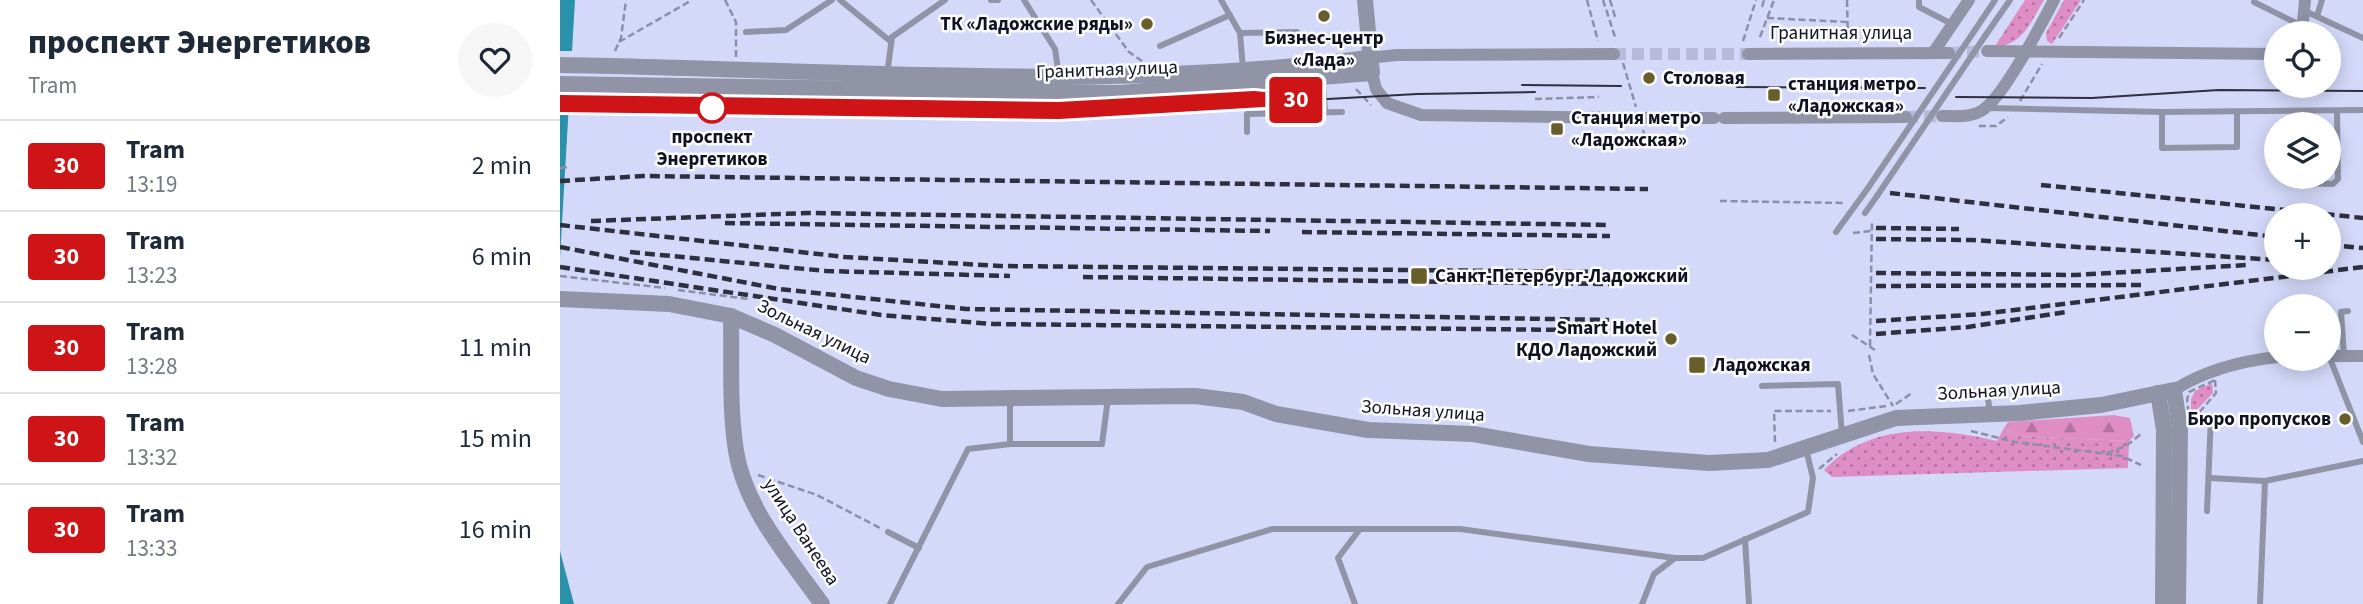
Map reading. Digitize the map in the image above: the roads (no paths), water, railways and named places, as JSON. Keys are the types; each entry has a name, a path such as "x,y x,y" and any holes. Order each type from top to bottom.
{"street":[{"path":"1365,0 1370,66 1376,89 1387,103 1421,116 1906,117"},
{"name":"Гранитная улица","path":"1934,53 1969,0"},
{"path":"1942,117 1964,116 1986,108 2054,0"},
{"path":"1987,51 2264,54"},
{"name":"Гранитная улица","path":"1748,54 1949,53"},
{"name":"Гранитная улица","path":"560,84 1059,94 1165,90 1323,78 1370,66 1397,55 1618,54"},
{"name":"Гранитная улица","path":"560,65 612,60 887,77 1059,79 1243,69 1370,66"},
{"name":"Зольная улица","path":"566,299 669,304 731,316 775,335 856,378 889,389 942,399 1195,396 1243,402 1276,414 1367,430 1473,433 1589,454 1709,463 1768,460 1896,418 1990,407 2101,405 2166,391 2233,365 2264,359"},
{"name":"улица Ванеева","path":"731,316 732,418 745,484 774,536 822,604"},
{"path":"2344,356 2362,359"},
{"path":"2163,604 2166,391"},
{"path":"2166,391 2180,430 2178,604"}],"lane":[{"path":"746,32 786,30 832,0"},
{"path":"840,0 890,40"},
{"path":"887,77 890,40 898,30 944,0"},
{"path":"991,0 998,0"},
{"path":"1024,0 1055,49 1059,79"},
{"path":"1221,0 1240,33 1243,69"},
{"path":"1919,0 1919,7 1952,24"},
{"path":"1836,232 1995,0"},
{"path":"1868,215 1877,196 2010,0"},
{"path":"2317,16 2322,0"},
{"path":"2254,2 2287,21"},
{"path":"2304,5 2317,16 2363,38"},
{"path":"1160,46 1230,15"},
{"path":"1240,33 1297,32"},
{"path":"1323,78 1325,113"},
{"path":"1986,108 2162,112 2363,110"},
{"path":"1247,132 1247,114 1342,112"},
{"path":"2162,112 2162,148 2237,147 2237,112"},
{"path":"2344,356 2342,312 2347,311"},
{"path":"2335,371 2363,442"},
{"path":"1762,386 1838,384 1838,411 1842,435"},
{"path":"890,604 968,449 1010,444 1101,444 1108,398"},
{"path":"1010,400 1010,444"},
{"path":"2207,511 2211,416"},
{"path":"1118,604 1147,567 1272,529 1460,529 1675,558 1703,558 1808,512 1813,478 1805,449"},
{"path":"2210,478 2265,481 2363,461"},
{"path":"2260,604 2265,481"},
{"path":"1355,604 1338,558 1360,529"},
{"path":"888,532 919,548"},
{"path":"1745,540 1749,604"},
{"path":"1642,604 1654,574 1675,558"}],"water":[{"path":"560,0 575,0 560,258"},
{"path":"560,551 574,604 560,604"}],"tunnel":[{"path":"1949,53 1987,51"},
{"path":"1614,54 1748,54"},
{"path":"1906,117 1942,116"}],"tram line":[{"path":"1522,85 1621,86"},
{"path":"1737,87 1925,88"},
{"path":"1956,97 2092,98 2219,90 2363,91"},
{"path":"560,107 1059,114 1417,94 1535,92"},
{"name":"30","path":"560,100 1059,107 1254,96 1297,100 1059,114 560,107"}],"railway":[{"path":"560,181 643,176 1648,189"},
{"path":"2041,185 2363,218"},
{"path":"1890,193 2264,236"},
{"path":"591,221 808,213 1610,225"},
{"path":"725,223 1270,231"},
{"path":"560,225 845,257 1000,266 1609,272"},
{"path":"1876,228 1959,229"},
{"path":"1302,232 1610,236"},
{"path":"1876,239 1972,240 2264,259"},
{"path":"2341,246 2363,248"},
{"path":"560,247 779,289 966,309 1609,320"},
{"path":"630,252 826,271 1010,276"},
{"path":"1876,273 2075,275 2247,265"},
{"path":"560,267 881,315 993,324 1574,330"},
{"path":"1876,321 1982,314 2363,267"},
{"path":"1083,277 1609,284"},
{"path":"1876,286 2145,285"},
{"path":"1876,334 1968,327 2066,312"}],"place":[{"name":"Бизнес-центр «Лада»","path":"1324,16"},
{"name":"ТК «Ладожские ряды»","path":"1147,24"},
{"name":"Столовая","path":"1649,78"},
{"name":"станция метро «Ладожская»","path":"1774,95"},
{"name":"проспект Энергетиков","path":"712,108"},
{"name":"Станция метро «Ладожская»","path":"1557,129"},
{"name":"Санкт-Петербург-Ладожский","path":"1419,276"},
{"name":"Smart Hotel КДО Ладожский","path":"1671,339"},
{"name":"Ладожская","path":"1697,365"},
{"name":"Бюро пропусков","path":"2345,419"}]}
